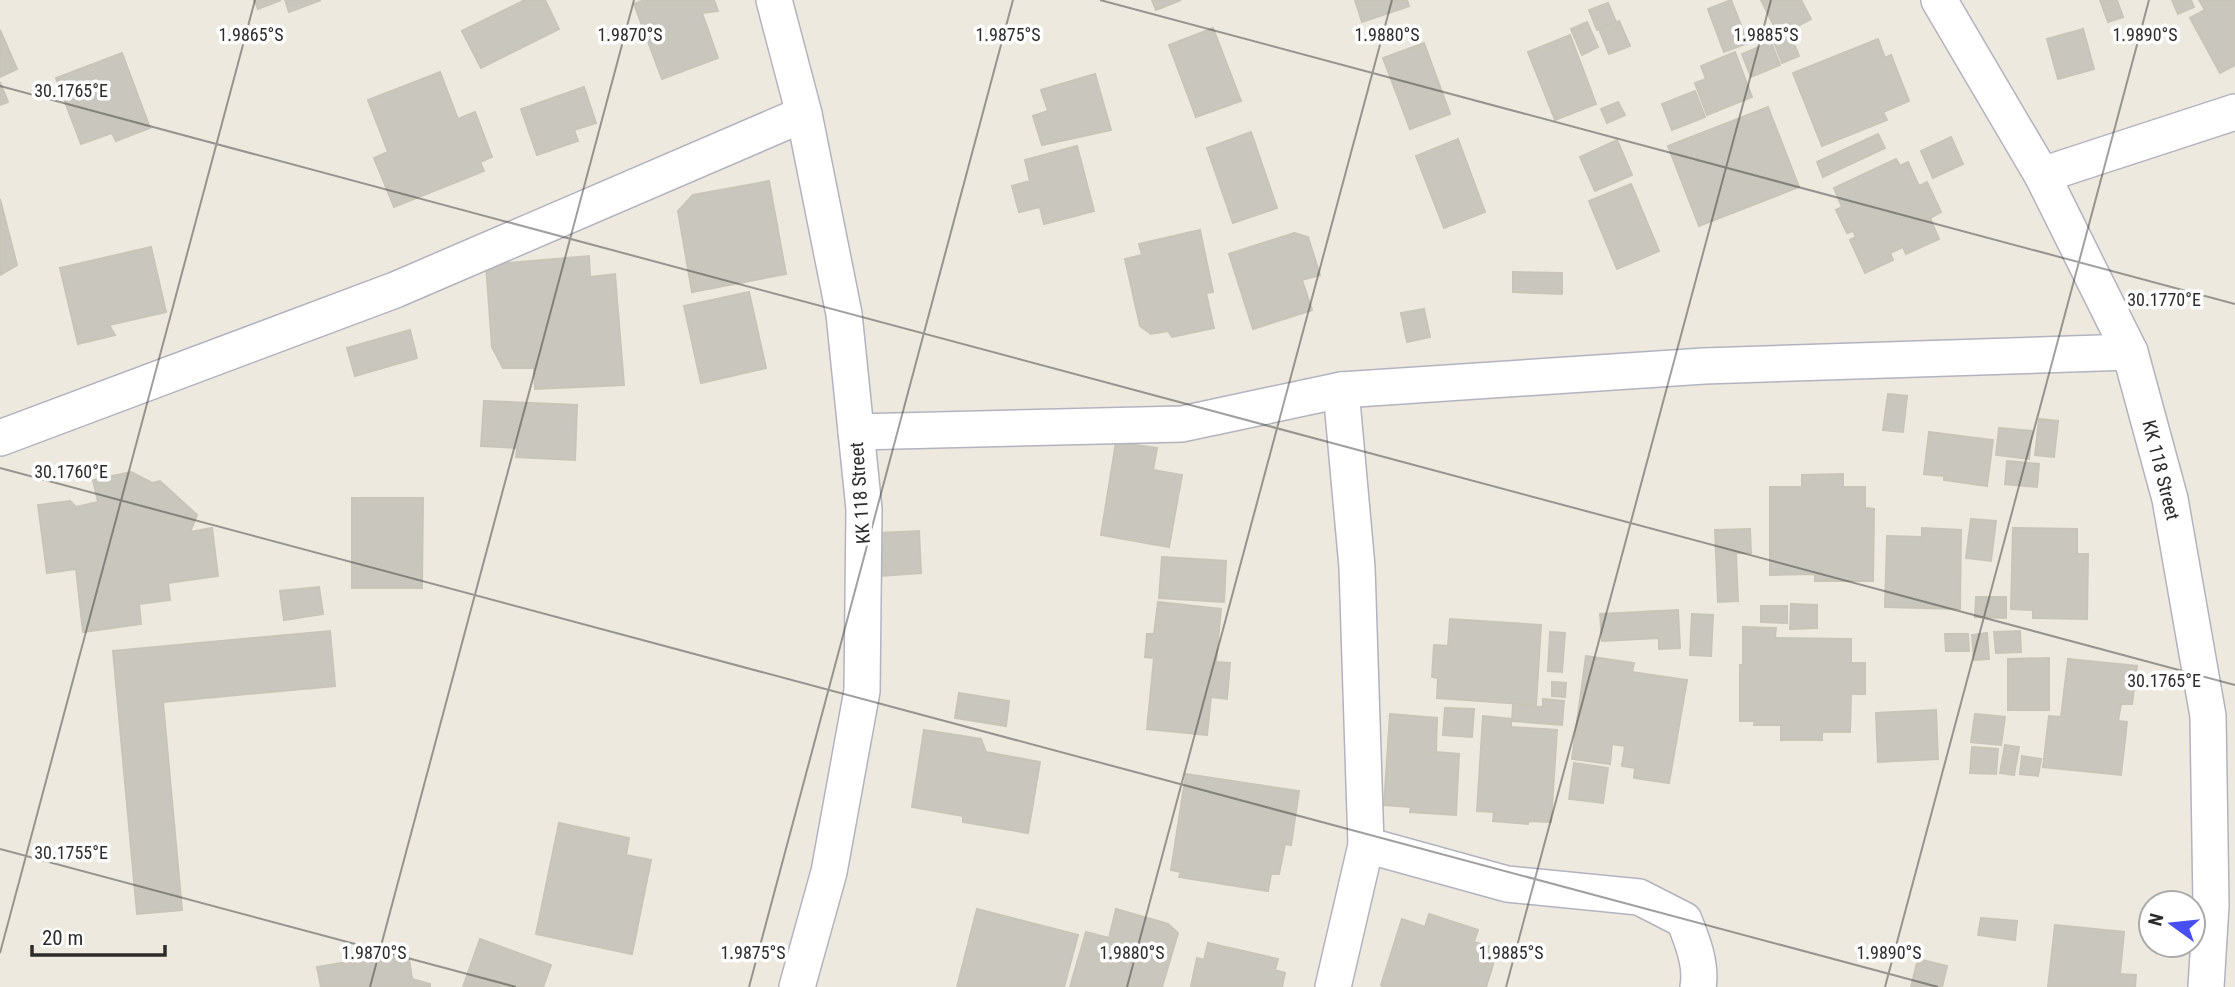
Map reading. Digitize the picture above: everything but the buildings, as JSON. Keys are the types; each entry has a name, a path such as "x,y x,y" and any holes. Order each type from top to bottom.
{"street":[{"name":"KK 118 Street","path":"774,0 804,114 844,314 864,509 862,691 829,872 797,987"},
{"name":"KK 118 Street","path":"1940,0 2042,175 2130,352 2170,499 2208,716 2223,905 2206,987"},
{"path":"2042,175 2235,112"},
{"path":"0,438 395,290 804,114"},
{"path":"856,432 1182,424 1341,390 1704,366 2130,352"},
{"path":"1333,987 1366,845 1357,567 1341,390"},
{"path":"1366,845 1507,884 1639,897 1684,920 1693,944 1698,987"}]}
